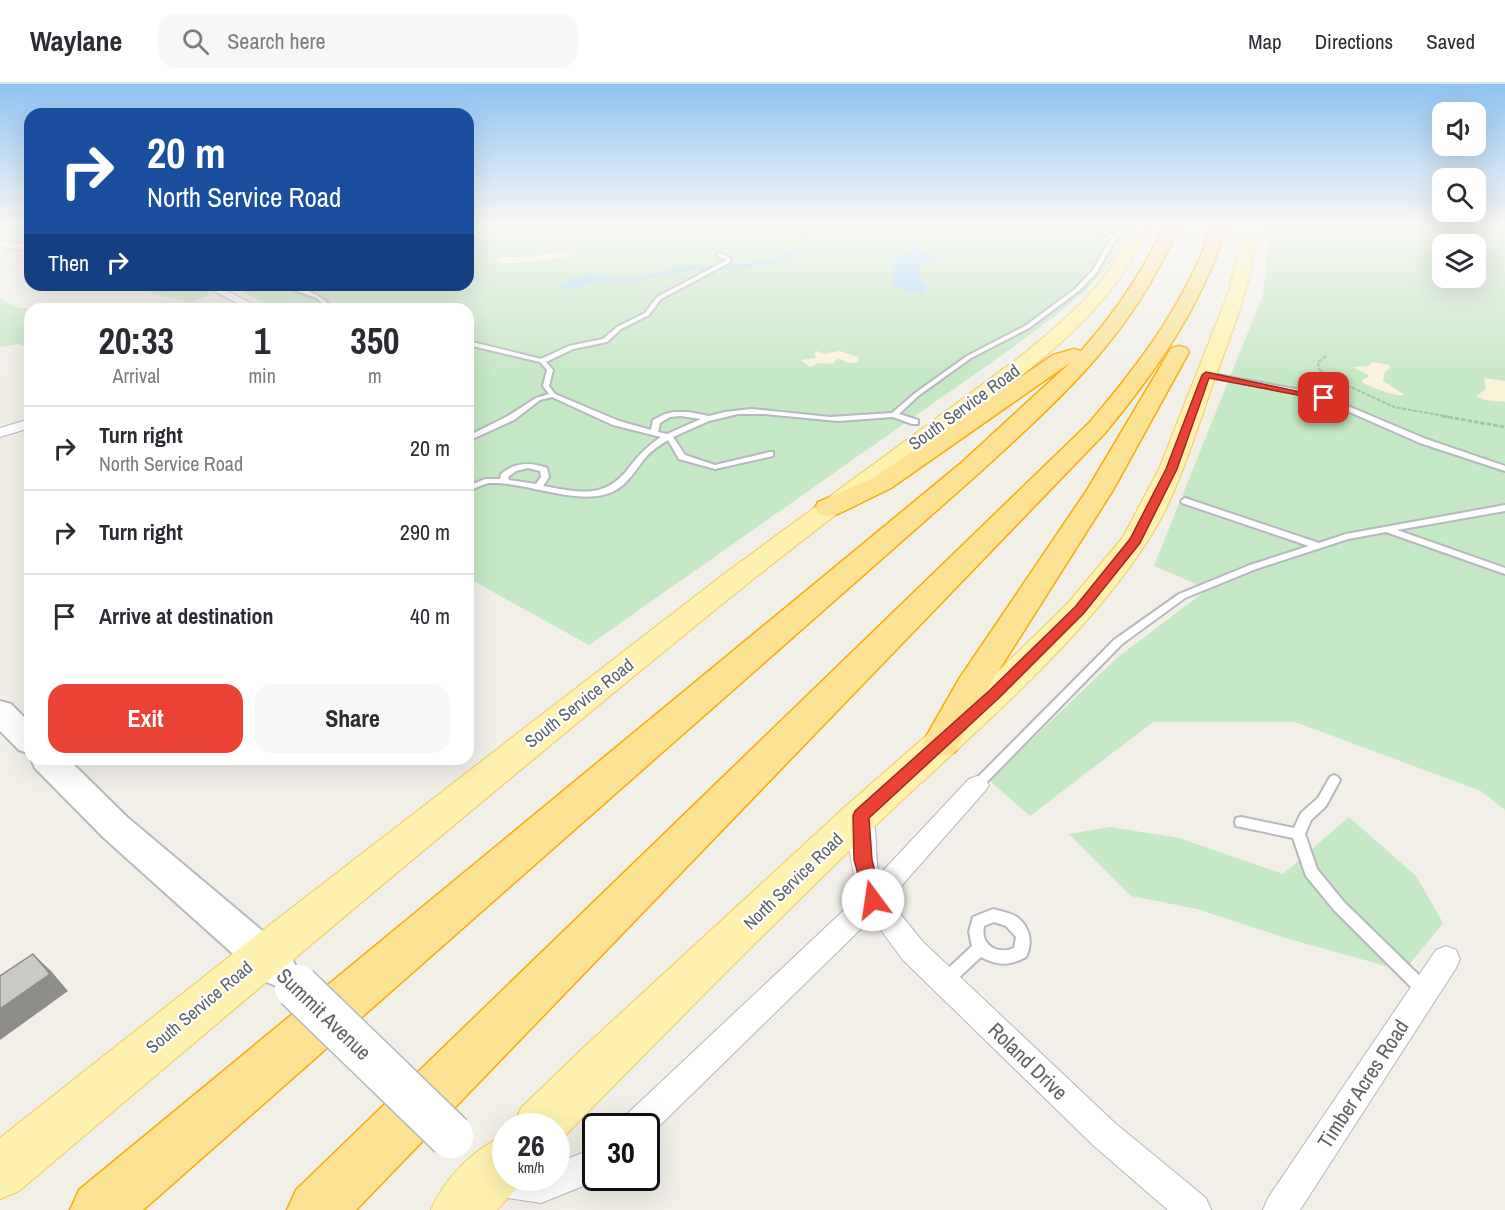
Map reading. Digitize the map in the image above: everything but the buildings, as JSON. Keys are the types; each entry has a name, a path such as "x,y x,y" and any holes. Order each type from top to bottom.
{"highway":[{"path":"99,1210 969,469 1034,410 1093,349 1146,277"},
{"path":"316,1210 1098,428 1143,375 1166,341 1200,277"},
{"path":"942,742 971,687 1034,595 1161,388 1185,341 1202,277"},
{"path":"828,508 882,483 1060,359 1093,349"}],"main road":[{"name":"South Service Road","path":"0,1172 263,954 828,508 1054,338 1087,305 1110,277"},
{"name":"North Service Road","path":"552,1113 1079,610 1136,540 1172,469 1237,291 1240,277"}],"street":[{"path":"220,291 245,303"},
{"path":"0,433 24,425"},
{"path":"0,712 24,736"},
{"name":"Summit Avenue","path":"53,765 115,827 263,954 451,1137 484,1183"},
{"path":"651,1113 873,900 977,785"},
{"path":"861,816 863,860 873,900"},
{"name":"Roland Drive","path":"873,900 913,951 1105,1135 1194,1210"},
{"name":"Timber Acres Road","path":"1280,1210 1446,959"},
{"path":"484,1183 541,1186 582,1170"}],"lane":[{"path":"542,361 571,347 605,341 619,328 647,314 660,298 700,277"},
{"path":"894,415 916,395 969,357 1020,331 1077,290 1090,277"},
{"path":"305,291 320,295 326,303"},
{"path":"474,344 542,361 550,370 546,386 553,395 616,423 670,437 682,457 715,467 770,454"},
{"path":"1206,375 1315,394 1423,441 1505,469"},
{"path":"474,436 511,418 538,399 553,395"},
{"path":"474,486 485,481 505,481 591,494 606,491 619,485 637,460 655,445 708,418 748,411 832,419 894,415 915,422"},
{"path":"654,433 656,422 664,415 678,413 708,418"},
{"path":"505,481 504,476 511,469 536,466 544,470 545,477 539,486"},
{"path":"1185,501 1316,545"},
{"path":"977,785 1118,642 1182,596 1253,567 1316,545 1505,508"},
{"path":"1386,530 1505,571"},
{"path":"1334,780 1322,802 1305,817 1298,834 1311,872 1339,906 1424,991"},
{"path":"1241,822 1298,834"},
{"path":"945,981 981,948"}],"path":[{"path":"1326,357 1318,362 1319,369 1327,376 1394,407 1505,427"}],"green space":[{"path":"474,277 1099,277 1064,309 1012,348 589,645 474,581 474,303 264,303 240,291 474,291"},
{"path":"1265,277 1432,277 1432,288 1486,288 1486,277 1505,277 1505,810 1481,791 1295,722 1153,722 1030,816 989,780 1118,657 1208,589 1154,566 1263,295"},
{"path":"145,291 207,291 211,293 192,303"},
{"path":"0,298 19,308 24,308 24,346 18,344 0,347"},
{"path":"1349,817 1416,876 1443,923 1404,971 1289,939 1197,909 1131,896 1069,834 1110,827 1179,838 1283,874"}],"sand":[{"path":"817,351 825,354 839,351 858,357 858,362 848,363 838,358 833,364 819,363 810,367 801,360 816,358 814,354"},
{"path":"1372,362 1389,365 1390,368 1384,373 1383,381 1405,395 1364,384 1362,380 1370,376 1353,367 1369,366"},
{"path":"1484,378 1505,381 1505,402 1485,400 1476,396 1486,389"}],"water":[{"path":"582,277 604,277 607,280 569,289 558,287 569,280"},
{"path":"892,277 920,277 928,287 922,294 908,292 893,284"}],"waterway":[{"path":"597,280 648,277"}],"route":[{"path":"873,900 863,860 861,816 995,694 1079,610 1136,540 1172,469 1206,375 1305,392 1324,398"}]}
